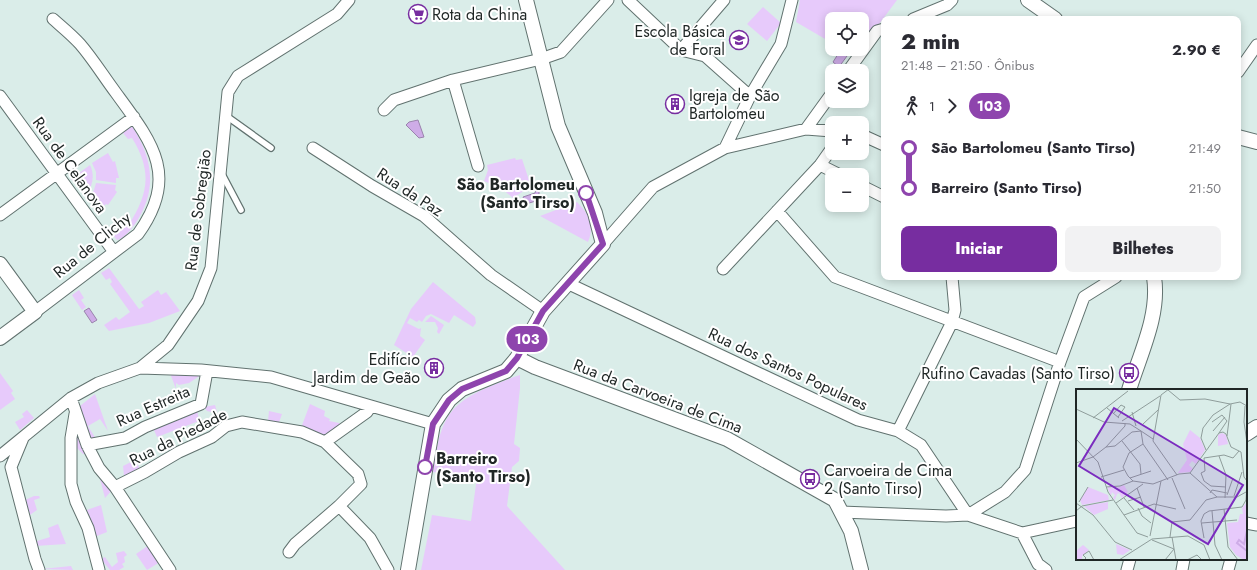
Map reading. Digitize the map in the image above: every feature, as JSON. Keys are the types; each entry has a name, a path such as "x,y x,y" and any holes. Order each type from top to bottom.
{"street":[{"name":"Rua de Sobregião","path":"0,456 71,398 98,383 140,368 168,345 198,301 211,268 228,92 238,76 337,14 349,0"},
{"path":"526,0 558,126 594,214 603,244"},
{"path":"384,110 394,100 453,80 541,59 561,52 608,0"},
{"path":"628,0 681,50 705,56 750,96"},
{"path":"681,50 724,0"},
{"path":"725,148 750,96 781,44 792,0"},
{"path":"920,16 947,5 952,0"},
{"path":"1034,3 1050,16"},
{"name":"Rua de Clichy","path":"0,338 138,234 149,218 157,194 159,178 157,163 146,135 79,43 53,19"},
{"path":"853,64 877,31 881,29"},
{"path":"1241,68 1257,45"},
{"path":"453,80 478,166"},
{"name":"Rua de Celanova","path":"0,96 114,252"},
{"path":"806,129 825,103"},
{"path":"0,215 134,117"},
{"path":"408,570 433,424 449,400 462,389 506,371 517,358 543,311 566,283 603,244 653,187 725,148 806,129 825,130"},
{"path":"869,138 881,144"},
{"path":"1241,138 1257,142"},
{"name":"Rua da Paz","path":"313,148 372,186 424,216 491,275 543,311"},
{"path":"724,269 825,158"},
{"path":"820,165 826,168"},
{"path":"869,190 881,196"},
{"path":"777,211 835,277 1060,362"},
{"path":"0,264 35,312"},
{"path":"898,430 952,322 955,310 952,280"},
{"path":"968,515 1005,492 1025,470 1060,362 1084,297 1111,280"},
{"path":"1129,389 1150,326 1157,294 1155,280"},
{"name":"Rua dos Santos Populares","path":"566,283 858,420 898,430 921,445 968,515"},
{"name":"Rua da Carvoeira de Cima","path":"517,358 536,367 727,439 835,500 851,532 861,570"},
{"path":"140,368 207,371 272,377 433,424"},
{"name":"Rua Estreita","path":"87,445 124,438 145,427 201,404 207,371"},
{"path":"71,398 87,445 99,468 115,487 170,570"},
{"path":"325,442 367,412 371,406"},
{"path":"75,412 71,438 71,484 76,502 88,528 100,570"},
{"name":"Rua da Piedade","path":"115,487 180,452 212,437 226,426 242,422 302,432 325,442 358,474 361,484 339,506"},
{"path":"1247,433 1257,427"},
{"path":"24,436 11,467 39,570"},
{"path":"289,552 295,544 339,506 370,538 388,570"},
{"path":"841,512 946,516 968,515 1022,532 1076,521"},
{"path":"1247,523 1257,525"},
{"path":"1022,532 1038,564 1046,570"},
{"path":"1127,570 1130,560"},
{"path":"1182,570 1184,560"},
{"path":"1228,570 1230,560"}],"lane":[{"path":"225,115 271,148"},
{"path":"220,170 241,210"}],"shaded area":[{"path":"800,0 897,0 885,16 881,16 881,21 869,38 869,12 825,12 825,39 796,22"},
{"path":"763,7 781,23 767,41 747,24"},
{"path":"837,56 847,56 841,64 835,64 833,62"},
{"path":"418,120 424,137 419,138 406,125 409,122"},
{"path":"132,126 145,150 150,175 150,187 147,199 135,224 125,236 117,240 109,230 116,235 126,225 128,226 135,215 144,193 145,173 139,150 132,138 128,139 123,133"},
{"path":"108,153 113,162 115,161 119,178 116,178 116,183 96,180 96,172 92,163"},
{"path":"515,158 516,160 522,159 531,186 513,198 501,188 484,181 488,170 487,165"},
{"path":"90,165 92,169 92,180 86,195 77,180 74,182 71,179"},
{"path":"96,183 116,185 115,190 117,192 108,205 106,204 101,209 98,207 96,208 89,198"},
{"path":"536,190 539,191 539,200 526,204 523,197 535,193"},
{"path":"577,202 588,215 590,220 591,230 588,242 540,216"},
{"path":"109,268 139,309 144,306 141,302 158,290 161,295 166,292 180,311 149,323 109,331 104,325 116,317 119,320 130,312 110,284 112,282 110,278 106,280 101,273"},
{"path":"433,282 475,317 476,323 473,327 454,315 449,323 431,314 426,316 422,322 419,320 417,322 410,318 407,323 419,329 421,328 420,336 425,340 413,357 394,345 411,309"},
{"path":"79,290 84,298 81,300 86,307 82,310 72,295"},
{"path":"89,308 97,320 92,323 84,311"},
{"path":"431,316 444,325 439,334 437,332 438,328 435,322 425,322"},
{"path":"0,373 13,391 11,393 15,399 0,410"},
{"path":"170,373 201,375 189,383 179,385 176,383 176,389"},
{"path":"520,375 514,444 520,448 519,461 512,467 507,506 565,570 421,570 432,515 471,521 477,477 432,472 442,429 447,418 454,409 475,393"},
{"path":"95,394 108,431 100,419 88,426 96,439 92,441 82,420 80,406"},
{"path":"310,404 325,411 324,416 330,419 329,421 339,423 342,427 328,435 320,435 308,429 301,428"},
{"path":"215,405 220,423 215,413 207,411 204,407"},
{"path":"197,409 199,421 157,437 154,430 151,431 149,427"},
{"path":"27,410 34,418 20,430 15,422 24,417 22,414"},
{"path":"269,411 282,414 278,425 270,424 270,421 268,421"},
{"path":"76,427 88,455 85,456 86,454 83,454 74,445"},
{"path":"135,460 140,469 124,476 123,466"},
{"path":"100,479 106,480 113,489 105,498"},
{"path":"34,496 39,496 40,498 34,500 37,510 27,517 26,515 30,514 25,500"},
{"path":"101,505 107,532 97,536 94,535 84,511"},
{"path":"58,524 66,544 35,546 34,542 50,537 48,528"},
{"path":"149,545 160,562 147,570 136,554"},
{"path":"124,551 127,555 124,557 125,562 122,564 124,567 119,570 110,570 101,559 105,557 112,567 118,562 116,553"},
{"path":"71,566 73,570 42,569"}],"bus line":[{"name":"103","path":"425,467 433,424 449,400 462,389 506,371 517,358 543,311 566,283 603,244 586,193"}],"place":[{"name":"Rota da China","path":"418,14"},
{"name":"Escola Básica de Foral","path":"739,40"},
{"name":"Igreja de São Bartolomeu","path":"675,104"},
{"name":"São Bartolomeu (Santo Tirso)","path":"586,193"},
{"name":"Edifício Jardim de Geão","path":"434,368"},
{"name":"Rufino Cavadas (Santo Tirso)","path":"1129,373"},
{"name":"Barreiro (Santo Tirso)","path":"425,467"},
{"name":"Carvoeira de Cima 2 (Santo Tirso)","path":"810,479"}]}
